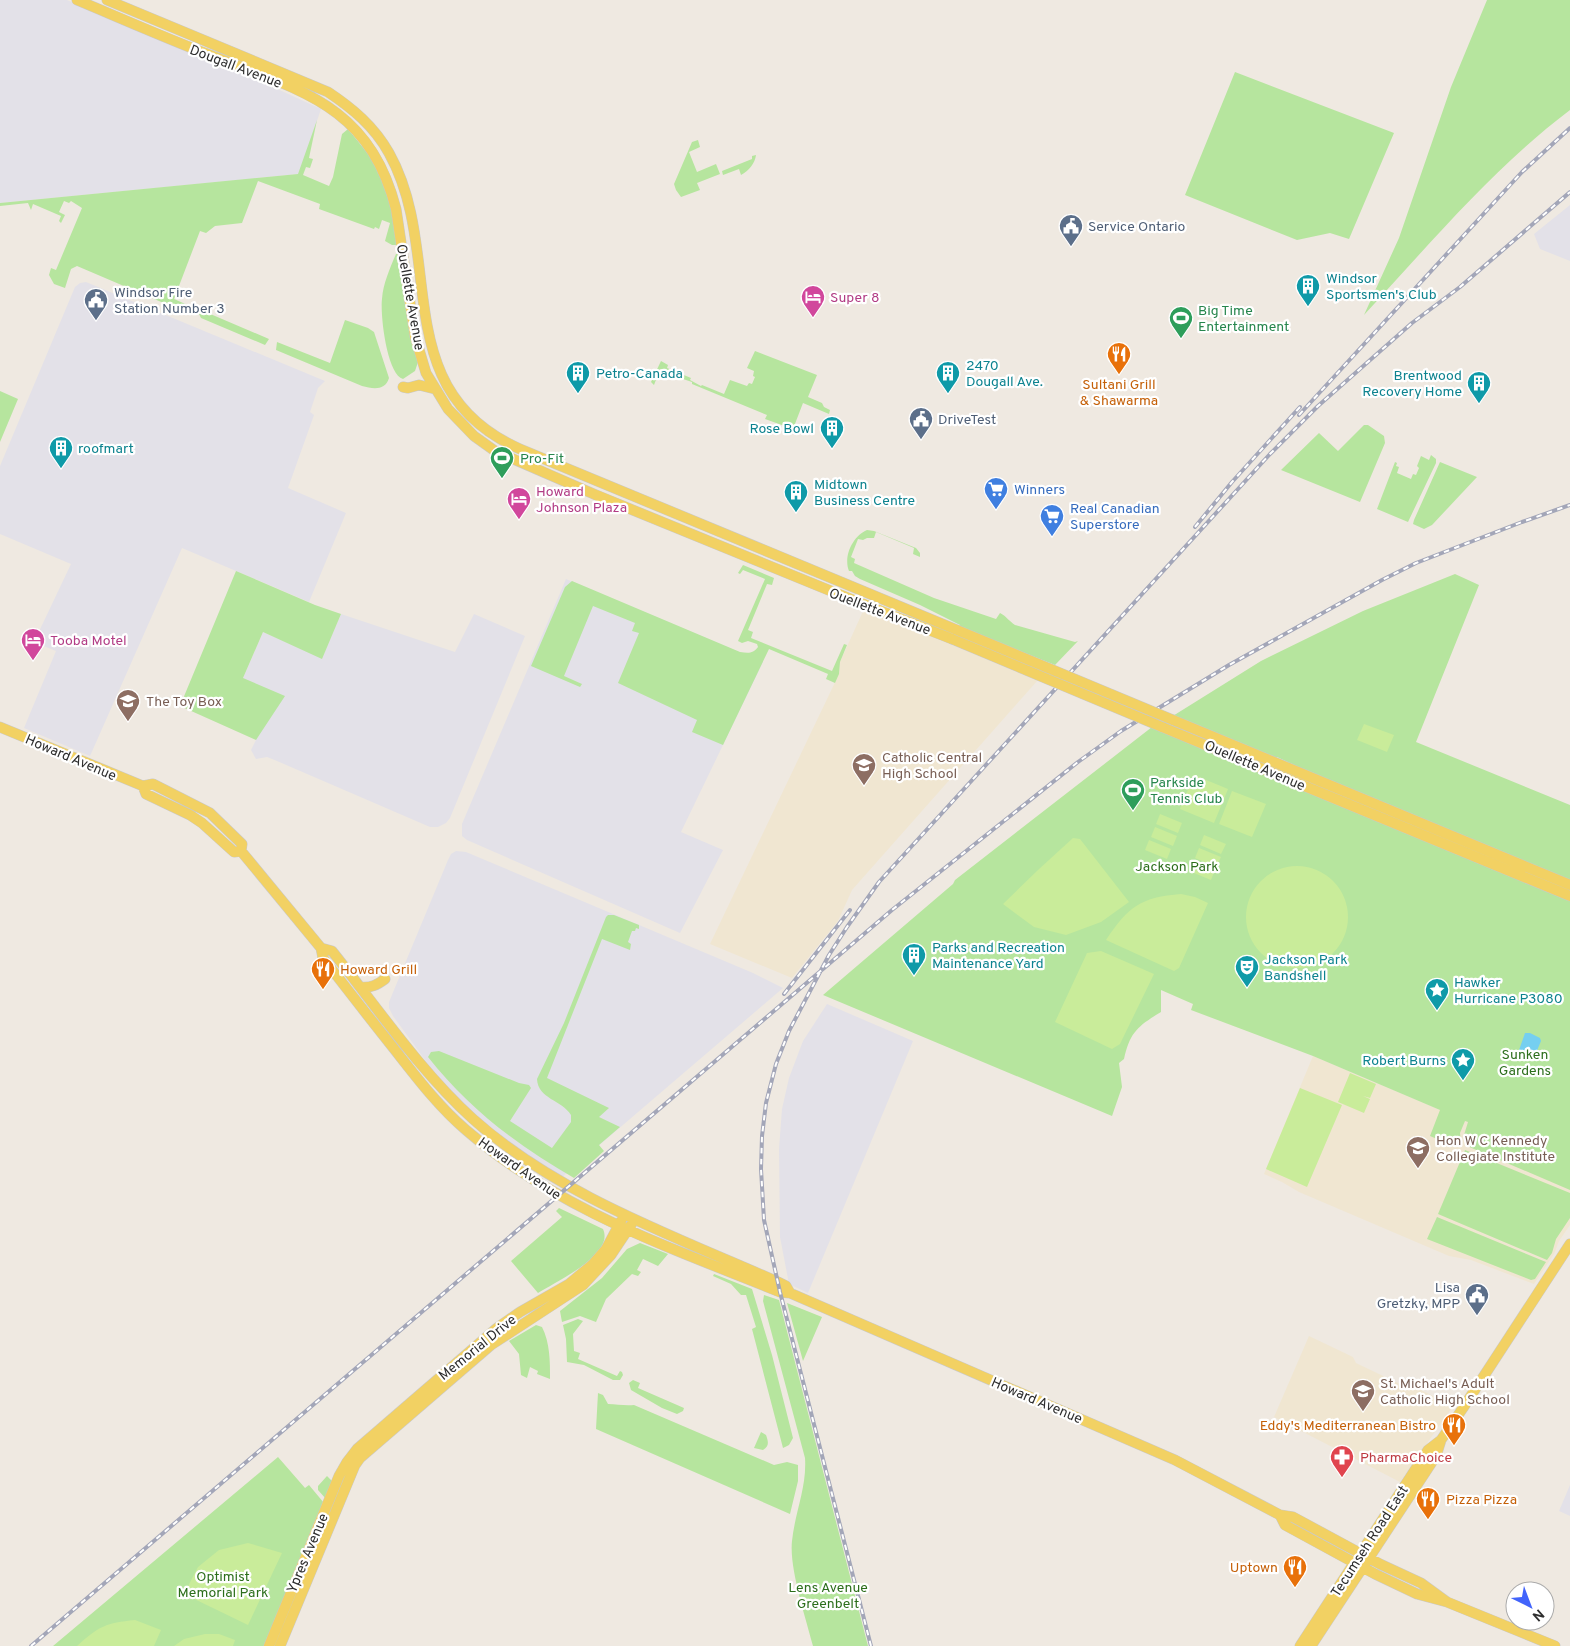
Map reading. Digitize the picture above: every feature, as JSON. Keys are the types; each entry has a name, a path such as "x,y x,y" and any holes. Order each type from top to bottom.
{"main road":[{"name":"Dougall Avenue","path":"77,0 307,94 338,113 355,128 377,156"},
{"name":"Dougall Avenue","path":"107,0 328,92 354,110 371,128 388,151"},
{"name":"Ouellette Avenue","path":"388,151 403,185 409,208 426,321 438,367 447,388 459,404 490,434 520,449 955,634 1328,790 1570,896"},
{"name":"Ouellette Avenue","path":"377,156 385,171 396,209 417,343 426,373 448,409 460,424 474,436 495,451 615,503 853,600 955,634"},
{"path":"403,387 408,388 420,384 435,390"},
{"name":"Howard Avenue","path":"0,728 143,786 146,794 168,803 202,824 234,852 241,851 321,948 323,958 412,1072 465,1129 504,1160 544,1188 623,1228 780,1292 790,1293 1175,1460 1280,1515 1293,1517 1365,1556 1422,1583 1447,1602"},
{"name":"Ouellette Avenue","path":"1328,790 1570,885"},
{"name":"Howard Avenue","path":"321,948 332,951 442,1088 474,1119 509,1148 552,1177 624,1214 778,1282 786,1286 790,1293"},
{"path":"361,986 367,988 377,985 385,979"},
{"name":"Memorial Drive","path":"351,1463 491,1345 583,1285 612,1255 623,1228 624,1214"},
{"name":"Memorial Drive","path":"623,1228 634,1218"},
{"name":"Tecumseh Road East","path":"1312,1646 1428,1450 1440,1440 1570,1244"},
{"name":"Ypres Avenue","path":"269,1646 339,1476 351,1463"},
{"name":"Ypres Avenue","path":"280,1646 351,1463"},
{"name":"Howard Avenue","path":"1280,1515 1285,1525 1359,1566 1417,1594 1447,1602 1555,1646"},
{"name":"Tecumseh Road East","path":"1300,1646 1359,1566"}],"shaded area":[{"path":"0,0 67,0 251,77 321,109 299,174 0,203"},
{"path":"1570,205 1570,261 1540,249 1534,234"},
{"path":"86,282 325,381 318,388 310,412 314,415 288,488 346,513 309,602 182,548 90,756 24,728 56,651 34,642 71,564 0,534 0,466 75,287 80,283"},
{"path":"566,579 763,662 681,832 723,850 680,933 467,840 462,836 462,824"},
{"name":"Catholic Central High School","path":"864,609 1038,680 852,890 838,921 792,978 710,944 839,674 840,662"},
{"path":"341,614 455,652 474,614 525,636 450,818 446,823 438,827 430,827 267,757 256,759 251,750 256,740 243,678 263,632 322,658"},
{"path":"456,851 466,852 753,973 783,988 561,1178 515,1147 464,1105 428,1064 389,1008 389,1002 448,860 451,854"},
{"path":"827,1004 913,1041 808,1293 789,1284 780,1237 779,1149 782,1109 789,1078 803,1041"},
{"name":"Hon W C Kennedy Collegiate Institute","path":"1313,1056 1570,1165 1570,1225 1534,1284 1471,1260 1449,1256 1299,1192 1264,1174"},
{"name":"St. Michael's Adult Catholic High School","path":"1309,1336 1353,1357 1356,1363 1402,1385 1413,1386 1453,1406 1400,1482 1274,1417"},
{"path":"1570,1485 1570,1516 1559,1511"}],"green space":[{"path":"1487,0 1570,0 1570,110 1541,133 1488,182 1364,315 1399,238 1451,87"},
{"path":"1235,72 1394,133 1349,239 1330,233 1297,240 1185,195"},
{"path":"317,120 309,158 313,159 310,168 306,167 303,175 329,186 333,177 342,134 348,129 373,160 388,193 396,245 385,241 390,223 382,220 379,229 375,227 374,229 319,209 320,204 258,181 242,223 215,226 206,233 200,231 174,299 192,307 187,313 77,266 71,269 65,288 54,284 49,275 51,268 56,270 82,208 71,201 69,203 64,201 59,212 65,215 61,223 59,221 61,216 33,204 31,210 28,203 0,206 0,203 298,174"},
{"path":"698,140 700,147 689,152 697,172 716,164 720,174 697,183 700,190 681,197 674,184 692,142"},
{"path":"756,155 753,164 741,175 739,169 723,175 722,171 752,159 752,156"},
{"path":"396,254 398,254 418,362 415,371 403,379 397,375 389,356 382,318 384,288"},
{"path":"201,310 269,339 265,345 201,318 199,314"},
{"path":"345,320 374,332 389,378 382,387 362,386 276,350 277,342 330,363"},
{"path":"755,351 817,375 808,397 822,403 824,407 830,410 829,414 803,403 793,429 765,419 767,415 692,384 692,382 683,379 684,377 660,369 654,385 651,382 661,361 668,365 667,368 691,378 690,380 701,386 724,394 730,380 747,386 749,383 752,384 755,377 753,376 754,371 747,368"},
{"path":"0,391 18,399 0,442"},
{"path":"1364,425 1368,425 1384,436 1385,443 1360,502 1281,470 1319,433 1338,451"},
{"path":"1431,455 1436,459 1436,463 1408,522 1377,509 1395,462 1397,463 1396,466 1399,467 1397,473 1411,479 1413,474 1416,475 1421,456 1429,460"},
{"path":"1440,462 1477,477 1432,525 1424,529 1413,524"},
{"path":"867,530 874,531 916,548 920,553 920,557 913,554 914,548 876,532 874,538 858,539 851,557 855,559 854,563 934,598 996,619 1000,613 1015,625 1075,642 1078,641 1055,665 960,627 960,625 920,605 860,579 852,571 849,571 847,559 850,547 857,537"},
{"path":"743,565 774,578 772,585 767,584 748,630 753,632 751,638 832,671 844,644 847,645 840,662 839,674 835,683 826,679 828,674 769,649 723,745 692,732 697,720 618,683 639,633 632,631 635,623 593,606 564,676 582,684 580,687 531,666 565,587 572,581 740,652 752,652 758,647 757,644 748,641 742,643 738,641 765,579 743,570 740,574 738,573"},
{"path":"236,571 315,605 341,614 322,659 263,632 243,678 285,696 256,740 180,706"},
{"name":"Jackson Park","path":"1455,574 1479,585 1416,742 1570,805 1570,881 1326,780 1277,757 1259,772 1570,900 1570,1190 1467,1146 1464,1135 1468,1122 1465,1121 1460,1133 1461,1143 1456,1147 1430,1136 1440,1110 1313,1056 1191,1010 1193,1004 1161,990 1161,1012 1146,1021 1136,1031 1129,1042 1124,1059 1119,1063 1122,1087 1112,1116 823,995 953,884 955,880 1152,727 1261,661 1363,611"},
{"path":"1364,724 1394,735 1387,752 1357,740"},
{"path":"1194,775 1228,789 1214,823 1180,809"},
{"path":"1232,791 1266,804 1252,837 1219,824"},
{"path":"1160,814 1182,823 1178,833 1156,824"},
{"path":"1155,827 1177,836 1173,846 1151,837"},
{"path":"1204,835 1226,844 1221,854 1200,845"},
{"path":"1073,838 1080,839 1129,902 1101,922 1066,935 1034,927 1003,904"},
{"path":"1149,840 1171,849 1167,859 1145,850"},
{"path":"1199,848 1221,857 1216,867 1195,858"},
{"path":"1193,861 1215,870 1211,880 1189,871"},
{"path":"1297,866 1307,867 1326,874 1340,888 1347,907 1347,927 1340,946 1326,960 1307,967 1297,968 1287,967 1268,960 1254,946 1247,927 1246,917 1247,907 1254,888 1268,874 1287,867"},
{"path":"1181,894 1195,897 1208,903 1179,968 1174,971 1106,940 1121,919 1145,901 1167,895"},
{"path":"608,915 614,915 639,925 639,929 636,928 635,931 632,931 628,942 631,944 630,950 602,939 547,1078 609,1108 599,1117 620,1127 599,1145 604,1151 574,1178 533,1153 495,1125 443,1076 428,1057 431,1052 439,1051 519,1083 529,1085 531,1088 510,1121 552,1148 571,1122 571,1115 541,1091 537,1079 564,1023"},
{"path":"1101,951 1154,974 1120,1044 1112,1049 1055,1022 1087,953"},
{"path":"1350,1073 1376,1084 1370,1098 1363,1096 1370,1099 1364,1113 1338,1102"},
{"path":"1300,1088 1342,1105 1307,1187 1266,1169"},
{"path":"1465,1150 1570,1193 1570,1218 1556,1239 1552,1253 1547,1260 1438,1214"},
{"path":"559,1208 603,1229 604,1239 592,1258 581,1267 538,1293 511,1261 562,1217 556,1211"},
{"path":"1437,1217 1546,1262 1535,1279 1531,1280 1427,1239"},
{"path":"640,1243 668,1254 658,1266 643,1259 637,1270 641,1272 638,1276 632,1274 606,1299 596,1322 580,1316 562,1322 560,1311 602,1278 627,1249"},
{"path":"714,1274 752,1289 772,1355 793,1438 789,1445 783,1448 752,1329 756,1327 746,1295 741,1295 731,1284 713,1276"},
{"name":"Lens Avenue Greenbelt","path":"764,1295 779,1300 868,1646 813,1646 795,1579 792,1552 792,1541 803,1489 805,1458 763,1301"},
{"path":"787,1303 822,1317 803,1361"},
{"path":"578,1319 583,1321 573,1334 574,1351 580,1353 578,1359 617,1376 620,1371 622,1372 623,1375 620,1380 613,1380 584,1365 567,1362 563,1325"},
{"path":"536,1325 542,1327 547,1339 550,1379 537,1374 538,1371 530,1367 527,1378 521,1375 519,1354 509,1341"},
{"path":"633,1380 640,1383 638,1388 684,1408 683,1411 677,1414 662,1408 631,1390 629,1383"},
{"path":"598,1393 603,1395 608,1404 634,1405 774,1465 787,1462 798,1465 798,1481 790,1514 596,1429"},
{"path":"761,1432 766,1435 768,1441 767,1447 763,1450 754,1448"},
{"name":"Optimist Memorial Park","path":"278,1457 305,1488 309,1485 324,1503 265,1646 53,1646"},
{"path":"327,1476 333,1482 326,1499 318,1490 318,1486"},
{"path":"248,1543 282,1553 248,1625 184,1594 198,1567 219,1550"},
{"path":"135,1620 161,1630 154,1646 77,1646 103,1627"},
{"path":"205,1634 219,1634 235,1640 233,1646 174,1646 184,1639"}],"water":[{"path":"1525,1033 1530,1033 1540,1038 1541,1041 1534,1058 1528,1058 1518,1053"}],"railway":[{"path":"1299,415 1522,172 1570,128"},
{"path":"871,1646 780,1292 764,1220 761,1169 766,1103 776,1064 789,1031 829,955 879,882 1270,454 1318,406 1412,323 1460,287 1570,192"},
{"path":"1195,527 1232,482 1300,407"},
{"path":"31,1646 892,910 1078,762 1121,731 1229,665 1382,580 1416,563 1570,505"},
{"path":"784,994 850,910"}],"place":[{"name":"Service Ontario","path":"1071,247"},
{"name":"Windsor Sportsmen's Club","path":"1308,307"},
{"name":"Super 8","path":"813,318"},
{"name":"Windsor Fire Station Number 3","path":"96,321"},
{"name":"Big Time Entertainment","path":"1181,339"},
{"name":"Sultani Grill & Shawarma","path":"1119,375"},
{"name":"Petro-Canada","path":"578,394"},
{"name":"2470 Dougall Ave.","path":"948,394"},
{"name":"Brentwood Recovery Home","path":"1479,404"},
{"name":"DriveTest","path":"921,440"},
{"name":"Rose Bowl","path":"832,449"},
{"name":"roofmart","path":"61,469"},
{"name":"Pro-Fit","path":"502,479"},
{"name":"Winners","path":"996,510"},
{"name":"Midtown Business Centre","path":"796,513"},
{"name":"Howard Johnson Plaza","path":"519,520"},
{"name":"Real Canadian Superstore","path":"1052,537"},
{"name":"Tooba Motel","path":"33,661"},
{"name":"The Toy Box","path":"128,722"},
{"name":"Catholic Central High School","path":"864,786"},
{"name":"Parkside Tennis Club","path":"1133,811"},
{"name":"Parks and Recreation Maintenance Yard","path":"914,976"},
{"name":"Jackson Park Bandshell","path":"1247,988"},
{"name":"Howard Grill","path":"323,990"},
{"name":"Hawker Hurricane P3080","path":"1437,1011"},
{"name":"Robert Burns","path":"1463,1081"},
{"name":"Hon W C Kennedy Collegiate Institute","path":"1418,1169"},
{"name":"Lisa Gretzky, MPP","path":"1477,1316"},
{"name":"St. Michael's Adult Catholic High School","path":"1363,1412"},
{"name":"Eddy's Mediterranean Bistro","path":"1454,1446"},
{"name":"PharmaChoice","path":"1342,1478"},
{"name":"Pizza Pizza","path":"1428,1520"},
{"name":"Uptown","path":"1295,1588"}],"park label":[{"name":"Sunken Gardens","path":"1525,1062"}]}
